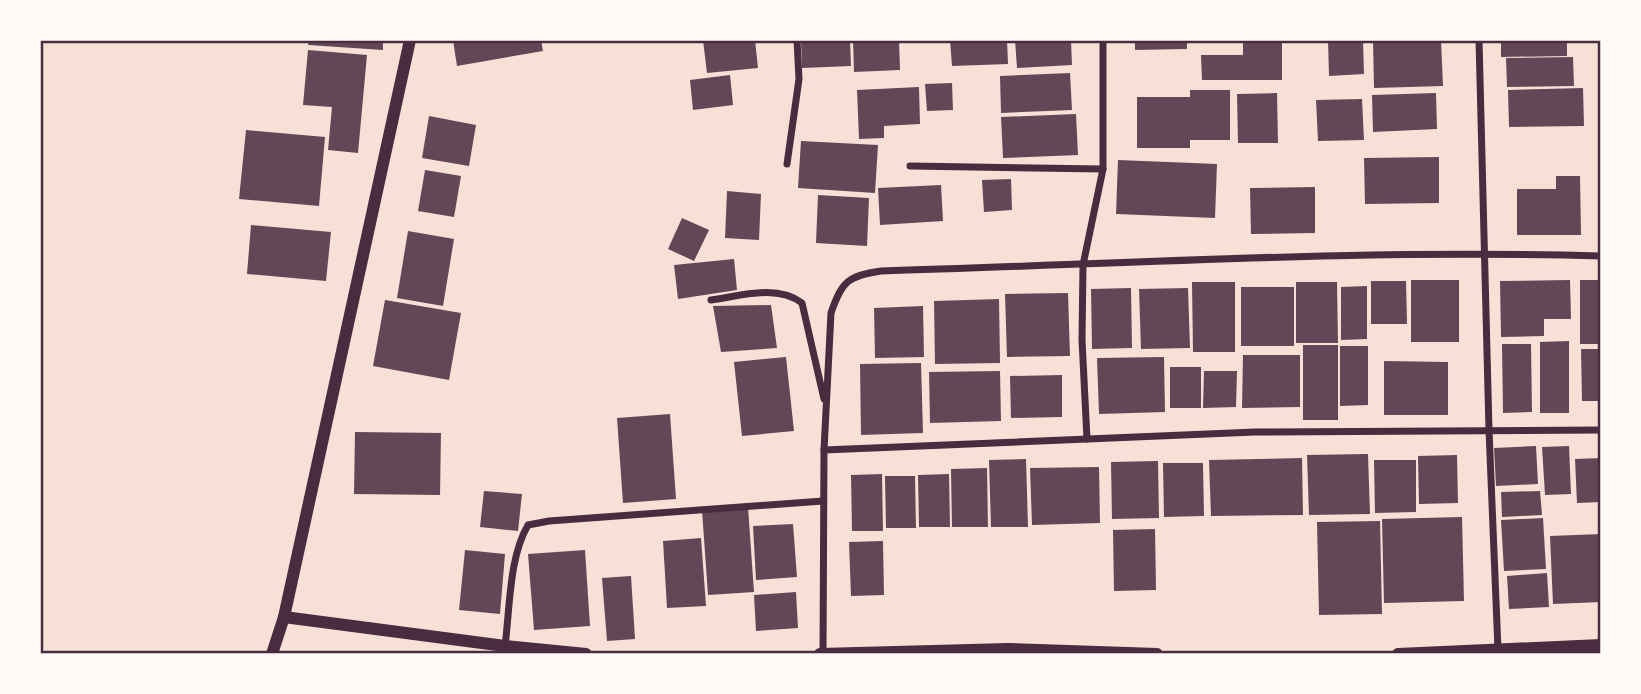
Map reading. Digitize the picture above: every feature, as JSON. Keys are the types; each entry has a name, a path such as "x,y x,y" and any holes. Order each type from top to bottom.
{"street":[{"path":"272,654 284,617 410,40"},
{"path":"787,164 799,79 797,40"},
{"path":"1087,439 1082,340 1083,265 1103,169 1103,40"},
{"path":"1479,40 1489,430 1498,650"},
{"path":"910,166 1103,169"},
{"path":"1157,654 1007,651 821,654 824,450 831,313 837,294 845,283 853,277 881,271 1486,253 1601,256"},
{"path":"711,300 772,292 792,296 802,303 826,410"},
{"path":"824,450 1255,432 1601,430"},
{"path":"505,646 516,557 528,525 549,521 823,501"},
{"path":"284,617 586,654"},
{"path":"1398,654 1601,645"}],"building":[{"path":"309,40 383,40 383,50 308,45"},
{"path":"453,40 541,40 543,51 457,66"},
{"path":"703,40 755,40 758,68 707,73"},
{"path":"801,40 850,40 851,66 802,68"},
{"path":"853,40 899,40 900,70 854,72"},
{"path":"950,40 1007,40 1008,64 952,66"},
{"path":"1015,40 1071,40 1072,65 1017,68"},
{"path":"1135,40 1187,40 1187,49 1135,50"},
{"path":"1243,40 1282,40 1282,80 1202,80 1201,55 1243,55"},
{"path":"1328,40 1363,40 1364,74 1329,76"},
{"path":"1373,40 1441,40 1443,86 1374,88"},
{"path":"1501,40 1567,40 1567,56 1501,57"},
{"path":"308,50 367,55 358,153 328,150 332,107 303,105"},
{"path":"1573,57 1574,86 1507,87 1506,58"},
{"path":"1070,73 1072,110 1001,113 1000,76"},
{"path":"730,75 733,105 693,110 690,80"},
{"path":"952,83 953,110 927,111 925,84"},
{"path":"919,87 920,124 884,126 884,138 859,139 857,90"},
{"path":"1583,88 1584,126 1509,127 1508,90"},
{"path":"1190,90 1230,90 1230,140 1190,140 1190,148 1137,148 1137,97 1190,97"},
{"path":"1277,93 1278,143 1238,143 1237,94"},
{"path":"1436,93 1437,129 1373,132 1372,95"},
{"path":"1362,99 1364,140 1318,141 1316,100"},
{"path":"1076,114 1078,155 1003,158 1001,117"},
{"path":"429,116 476,125 469,166 422,158"},
{"path":"246,130 325,137 319,206 239,199"},
{"path":"801,141 878,145 875,193 798,188"},
{"path":"1439,157 1439,203 1365,204 1364,158"},
{"path":"1118,160 1217,164 1215,218 1116,214"},
{"path":"425,170 461,176 454,217 418,211"},
{"path":"1556,176 1580,176 1581,235 1517,235 1517,189 1556,189"},
{"path":"1011,179 1012,210 984,212 982,180"},
{"path":"941,185 943,221 880,225 878,188"},
{"path":"1315,187 1315,233 1251,234 1250,188"},
{"path":"727,191 761,194 759,240 725,238"},
{"path":"818,195 869,198 867,246 816,243"},
{"path":"682,218 709,230 694,261 668,249"},
{"path":"251,225 331,232 326,281 247,274"},
{"path":"408,231 454,239 443,306 397,298"},
{"path":"734,259 737,290 678,299 674,265"},
{"path":"1411,280 1459,280 1459,342 1411,342"},
{"path":"1570,280 1571,319 1544,319 1544,336 1501,337 1500,281"},
{"path":"1580,280 1601,280 1601,344 1580,344"},
{"path":"1371,281 1406,281 1407,324 1371,324"},
{"path":"1192,282 1235,282 1235,352 1193,352"},
{"path":"1296,282 1337,282 1338,343 1296,343"},
{"path":"1367,286 1367,339 1341,340 1341,287"},
{"path":"1241,287 1294,287 1294,346 1241,346"},
{"path":"1131,288 1132,348 1092,349 1091,289"},
{"path":"1188,288 1190,348 1141,349 1139,289"},
{"path":"1068,293 1070,356 1007,357 1005,294"},
{"path":"999,299 1000,363 935,364 934,301"},
{"path":"385,300 461,313 449,380 373,366"},
{"path":"771,305 777,348 721,352 713,306"},
{"path":"923,306 924,357 875,358 874,308"},
{"path":"1569,341 1569,413 1540,413 1540,342"},
{"path":"1502,344 1531,344 1532,412 1503,413"},
{"path":"1303,345 1338,345 1338,420 1303,420"},
{"path":"1340,346 1368,346 1368,405 1340,406"},
{"path":"1581,349 1601,349 1601,401 1582,401"},
{"path":"1243,355 1300,355 1300,407 1242,408"},
{"path":"786,357 794,431 742,436 734,362"},
{"path":"1164,357 1165,412 1099,414 1097,358"},
{"path":"1384,361 1448,362 1448,415 1384,415"},
{"path":"921,363 923,433 861,435 860,364"},
{"path":"1170,367 1201,367 1201,408 1170,408"},
{"path":"1000,371 1001,421 930,423 929,372"},
{"path":"1204,371 1237,371 1236,407 1203,408"},
{"path":"1062,375 1062,417 1011,418 1010,376"},
{"path":"670,414 676,499 623,503 617,418"},
{"path":"355,432 441,433 440,495 354,494"},
{"path":"1536,446 1538,484 1496,486 1494,448"},
{"path":"1569,446 1571,494 1545,495 1542,447"},
{"path":"1368,454 1370,514 1309,515 1307,455"},
{"path":"1457,455 1458,503 1419,504 1418,456"},
{"path":"1302,458 1303,515 1211,516 1209,460"},
{"path":"1601,458 1601,502 1577,503 1575,459"},
{"path":"1026,459 1028,527 991,527 989,460"},
{"path":"1374,460 1416,460 1416,512 1375,513"},
{"path":"1158,461 1159,518 1112,519 1111,462"},
{"path":"1163,463 1203,463 1204,516 1164,517"},
{"path":"1099,467 1100,523 1032,525 1030,468"},
{"path":"987,468 988,527 952,527 951,469"},
{"path":"882,474 883,531 852,531 851,475"},
{"path":"949,474 950,527 919,527 918,475"},
{"path":"885,476 915,476 916,528 886,528"},
{"path":"484,491 522,494 518,531 480,527"},
{"path":"1540,491 1542,515 1502,517 1501,492"},
{"path":"748,507 754,592 708,595 702,510"},
{"path":"1462,517 1464,601 1384,603 1382,519"},
{"path":"1543,518 1546,569 1504,571 1501,520"},
{"path":"1380,521 1382,614 1319,615 1317,522"},
{"path":"793,524 797,577 756,580 753,526"},
{"path":"1155,529 1156,590 1114,591 1113,530"},
{"path":"1601,534 1601,602 1553,604 1550,536"},
{"path":"701,538 706,606 667,608 663,541"},
{"path":"883,541 884,595 851,596 849,542"},
{"path":"465,550 505,554 500,614 459,610"},
{"path":"585,550 590,626 534,630 528,554"},
{"path":"1547,573 1549,607 1509,609 1507,576"},
{"path":"631,576 635,639 607,641 602,578"},
{"path":"796,592 798,628 756,631 754,595"}]}
